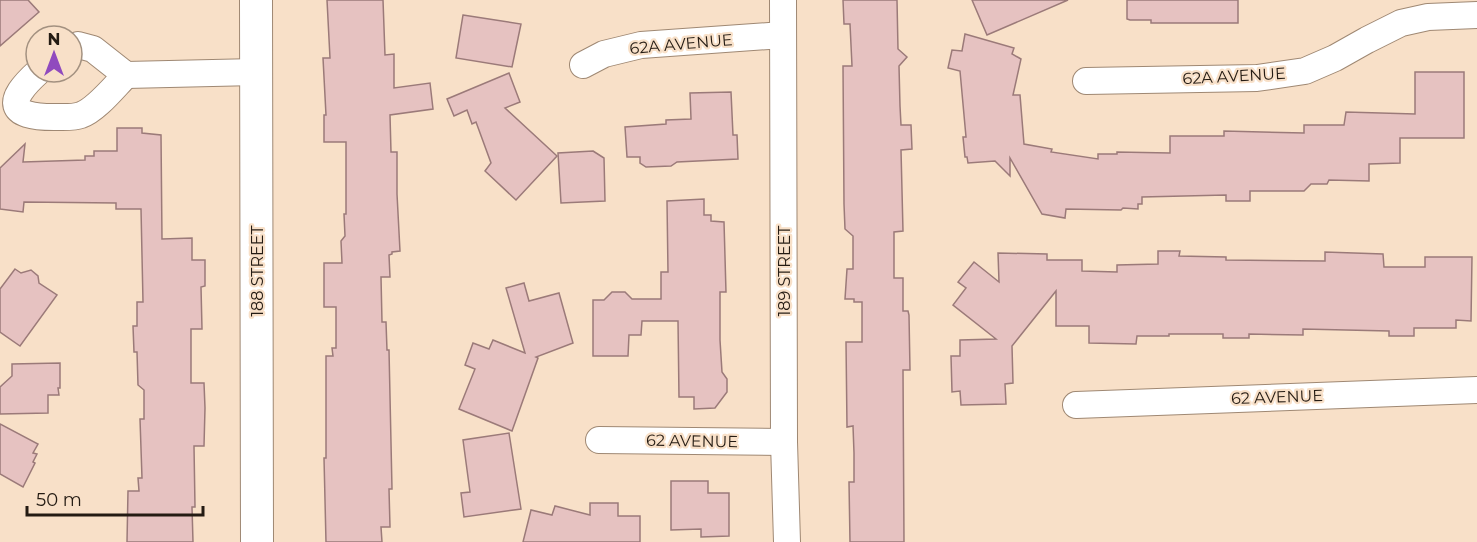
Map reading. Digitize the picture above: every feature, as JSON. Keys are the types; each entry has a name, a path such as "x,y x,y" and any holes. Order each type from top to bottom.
{"street":[{"name":"188 STREET","path":"256,0 257,542"},
{"name":"189 STREET","path":"783,0 784,442 787,542"},
{"name":"62A AVENUE","path":"1086,81 1257,78 1305,71 1401,23 1428,17 1477,15"},
{"name":"62A AVENUE","path":"583,65 604,54 641,45 783,35"},
{"path":"84,47 93,49 126,75 256,72"},
{"path":"24,84 16,95 16,103 20,111 28,116 36,117 74,117 84,115 126,75"},
{"name":"62 AVENUE","path":"1076,405 1477,390"},
{"name":"62 AVENUE","path":"599,440 784,442"}],"building":[{"path":"0,0 28,0 39,12 0,46"},
{"path":"327,0 383,0 385,55 394,54 394,88 430,83 433,109 390,115 391,152 397,152 400,251 389,255 390,277 381,277 382,322 386,322 387,350 389,350 392,489 389,489 390,527 381,527 382,542 326,542 324,458 326,458 326,356 333,356 332,348 336,348 336,307 324,307 324,263 342,263 341,241 345,236 344,214 346,214 346,142 324,142 324,115 326,115 323,58 330,58"},
{"path":"843,0 897,0 898,49 907,57 899,66 901,125 911,125 912,149 901,150 903,231 894,232 894,278 903,278 903,311 908,311 909,315 910,370 903,370 904,542 850,542 849,482 854,482 854,453 853,426 847,427 846,342 862,342 862,302 845,299 847,269 853,269 853,236 845,229 843,66 852,66 850,24 844,24"},
{"path":"972,0 1068,0 987,35"},
{"path":"1127,0 1238,0 1238,23 1151,23 1151,20 1130,20 1127,19"},
{"path":"463,15 521,24 512,67 456,58"},
{"path":"965,34 1014,48 1012,54 1021,59 1013,95 1020,95 1024,144 1052,149 1051,152 1098,159 1098,154 1117,154 1117,152 1170,153 1170,136 1224,136 1224,131 1304,133 1304,125 1344,125 1346,112 1415,114 1415,72 1464,72 1464,138 1400,138 1400,163 1369,164 1369,181 1329,180 1327,184 1311,184 1304,191 1250,191 1250,201 1226,201 1226,195 1142,197 1142,204 1138,204 1138,209 1066,209 1065,218 1042,214 1010,158 1010,176 995,161 968,163 965,157 963,137 966,137 960,71 948,68 952,50 962,51"},
{"path":"509,73 520,102 505,108 557,156 516,200 485,171 491,163 476,122 472,124 467,110 454,116 447,99"},
{"path":"731,92 733,135 737,135 738,159 677,162 671,166 646,167 640,163 640,157 627,157 625,127 666,124 666,120 691,119 690,93"},
{"path":"117,128 142,128 142,133 161,135 162,239 192,238 192,260 205,260 205,286 201,287 202,329 191,329 191,383 204,383 205,408 204,446 194,446 193,542 127,542 128,491 139,491 138,478 142,478 140,419 144,419 144,390 138,385 133,326 137,326 137,302 143,302 141,209 116,209 116,203 24,202 23,212 0,209 0,168 25,144 23,162 85,160 85,156 94,156 94,151 117,151"},
{"path":"593,151 604,158 605,201 561,203 558,153"},
{"path":"704,199 704,215 711,215 711,221 724,222 726,292 720,292 720,340 722,372 727,379 727,392 715,408 694,409 694,397 679,397 678,321 642,321 641,335 629,335 628,356 593,356 593,300 604,300 612,292 625,292 632,299 661,299 661,272 668,272 667,201"},
{"path":"1158,251 1180,251 1179,256 1226,257 1226,260 1325,261 1325,252 1383,254 1384,267 1425,267 1425,257 1472,257 1471,321 1456,320 1456,328 1414,328 1414,336 1389,336 1389,331 1303,329 1303,335 1249,334 1249,338 1223,338 1223,334 1169,334 1169,336 1137,336 1136,344 1089,343 1089,326 1056,326 1056,291 1012,346 1013,383 1005,384 1006,404 961,405 960,391 952,392 951,356 960,356 960,340 996,339 953,305 966,288 958,282 974,262 999,282 998,253 1047,254 1047,260 1082,260 1082,271 1117,272 1117,265 1158,264"},
{"path":"15,269 21,273 31,270 38,276 39,283 57,295 20,346 0,332 0,289"},
{"path":"524,283 529,301 559,293 573,343 536,357 538,358 512,431 459,409 475,369 465,365 473,343 489,349 493,340 525,353 506,288"},
{"path":"60,363 59,395 48,395 48,413 0,414 0,387 12,376 12,364"},
{"path":"0,424 38,444 33,453 37,454 33,462 35,463 23,487 0,474"},
{"path":"509,433 521,509 464,517 461,493 470,492 463,440"},
{"path":"671,481 708,481 708,493 729,493 729,536 701,537 701,529 671,530"},
{"path":"590,503 618,503 618,516 640,516 640,542 523,542 531,510 552,515 555,506 590,515"}]}
